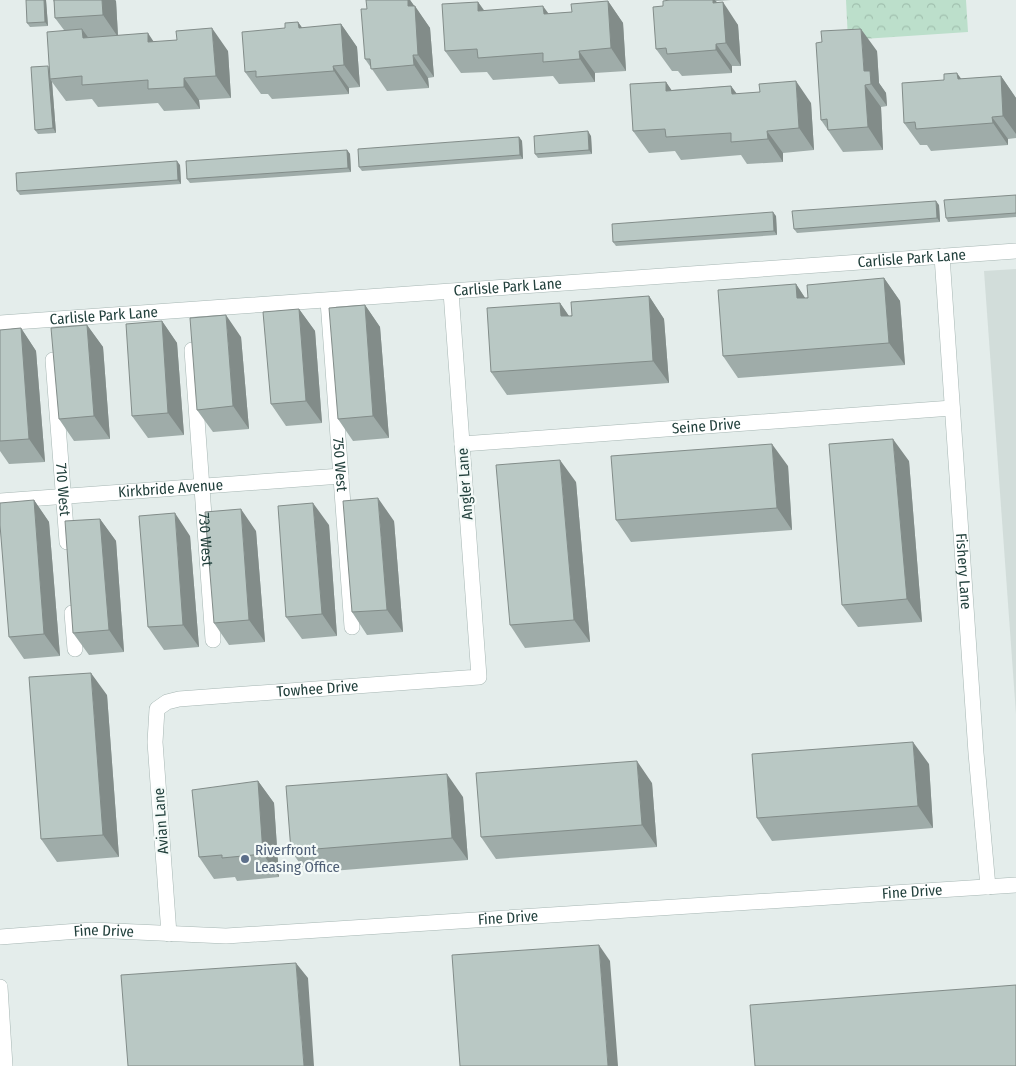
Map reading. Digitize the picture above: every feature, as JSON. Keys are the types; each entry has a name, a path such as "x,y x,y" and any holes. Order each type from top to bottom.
{"street":[{"name":"Carlisle Park Lane","path":"0,323 1016,251"},
{"name":"Fishery Lane","path":"942,256 982,830 988,887"},
{"name":"Angler Lane","path":"451,292 479,677"},
{"name":"750 West","path":"328,301 352,627"},
{"name":"730 West","path":"192,350 213,640"},
{"name":"710 West","path":"53,360 68,553"},
{"name":"Seine Drive","path":"462,444 952,408"},
{"name":"Kirkbride Avenue","path":"0,501 341,476"},
{"path":"71,601 75,648"},
{"name":"Towhee Drive","path":"157,709 167,702 179,699 479,677"},
{"name":"Avian Lane","path":"157,709 155,742 169,934"},
{"name":"Fine Drive","path":"0,937 92,930 226,936 1016,885"},
{"path":"0,987 5,1066"}],"shaded area":[{"path":"1016,269 1016,714 984,271"}],"green space":[{"path":"846,0 966,0 968,32 848,40"}],"building":[{"path":"26,0 44,0 45,22 27,23"},
{"path":"54,0 102,0 103,15 55,18"},
{"path":"366,0 408,0 408,6 415,6 418,55 413,55 414,65 371,69 370,59 365,59 361,9 367,9"},
{"path":"713,0 713,3 723,2 726,43 716,44 716,50 667,54 666,48 656,49 653,7 663,6 663,1"},
{"path":"608,1 611,48 579,51 580,59 543,62 543,53 478,58 477,49 445,51 442,4 478,2 478,11 543,6 544,14 572,12 571,4"},
{"path":"298,22 299,28 341,24 344,65 333,66 334,71 256,77 256,71 245,72 242,32 285,28 285,23"},
{"path":"212,28 216,76 184,78 184,87 148,89 148,80 82,85 82,76 50,79 47,32 82,29 83,38 148,33 148,42 177,40 176,31"},
{"path":"861,29 864,71 870,71 871,84 865,85 868,127 828,130 827,119 821,120 816,43 822,42 821,31"},
{"path":"48,66 53,128 35,130 31,67"},
{"path":"957,73 958,79 1001,76 1003,116 992,117 993,123 916,129 915,122 904,123 902,83 944,80 944,74"},
{"path":"796,81 799,128 767,131 768,139 731,142 731,133 666,137 665,129 633,131 630,84 666,82 666,91 731,86 732,94 760,92 759,84"},
{"path":"588,131 589,150 535,154 534,136"},
{"path":"519,137 520,155 359,167 358,149"},
{"path":"347,150 348,168 187,179 186,161"},
{"path":"177,161 178,180 17,191 16,173"},
{"path":"1016,195 1016,213 946,218 944,200"},
{"path":"936,201 937,218 794,229 792,211"},
{"path":"773,212 774,231 613,242 612,224"},
{"path":"884,278 889,343 723,356 718,290 796,284 797,298 808,298 807,285"},
{"path":"649,296 653,361 491,372 487,308 560,303 561,316 572,316 571,302"},
{"path":"365,305 373,416 338,419 329,308"},
{"path":"299,309 306,401 271,404 263,312"},
{"path":"226,315 233,406 197,410 190,318"},
{"path":"162,321 168,413 132,416 126,324"},
{"path":"87,325 94,416 59,419 51,328"},
{"path":"21,328 29,439 0,441 0,330"},
{"path":"893,439 907,599 842,605 829,444"},
{"path":"772,444 777,508 616,520 611,456"},
{"path":"560,460 574,620 510,625 496,465"},
{"path":"378,498 387,610 352,612 343,501"},
{"path":"34,500 44,634 9,637 0,503"},
{"path":"313,503 322,614 286,617 278,506"},
{"path":"241,509 249,620 214,623 205,512"},
{"path":"175,513 183,625 148,627 139,516"},
{"path":"100,519 109,630 73,633 65,521"},
{"path":"91,673 103,835 41,839 29,677"},
{"path":"913,742 918,806 757,818 752,754"},
{"path":"637,761 642,825 481,837 476,773"},
{"path":"447,774 452,838 291,851 286,786"},
{"path":"258,781 263,854 222,858 222,855 199,857 192,790"},
{"path":"599,945 608,1066 460,1066 452,955"},
{"path":"296,963 304,1066 128,1066 121,975"},
{"path":"1016,985 1016,1066 755,1066 750,1005"}],"place":[{"name":"Riverfront Leasing Office","path":"245,859"}]}
